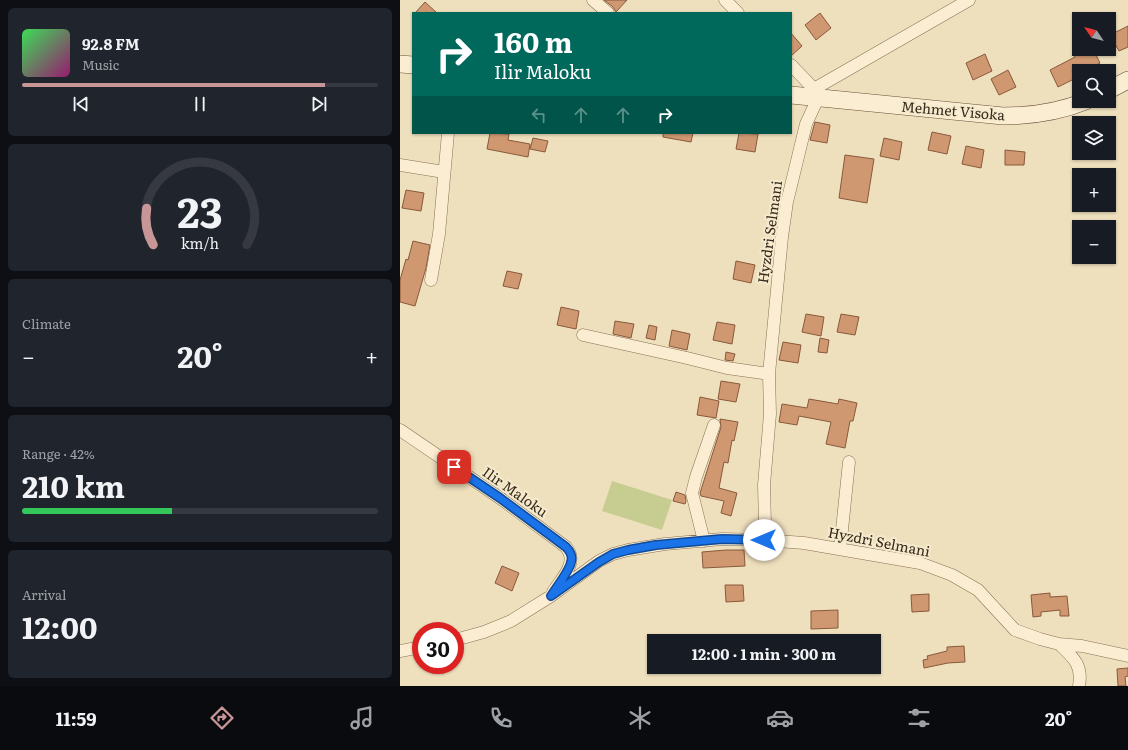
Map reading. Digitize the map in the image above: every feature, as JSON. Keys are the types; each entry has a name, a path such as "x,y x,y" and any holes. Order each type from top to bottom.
{"main road":[{"path":"400,64 412,65"},
{"path":"1116,86 1128,80"},
{"name":"Mehmet Visoka","path":"792,96 816,93 981,114 1018,116 1048,113 1072,107"}],"street":[{"path":"593,0 607,12"},
{"path":"725,0 737,12"},
{"path":"792,66 816,93 969,0"},
{"name":"Hyzdri Selmani","path":"816,93 806,124 787,202 780,252 769,374 770,414 764,485 764,540 804,543 920,563 952,575 978,590 1015,630 1059,644 1082,646 1128,656"},
{"path":"431,280 439,234 448,134"},
{"path":"400,165 444,172"},
{"path":"583,335 727,368 769,374"},
{"path":"704,541 692,493 714,425"},
{"name":"Ilir Maloku","path":"400,430 500,498 566,547 571,555 571,564 551,596"},
{"path":"840,549 848,462"},
{"name":"Ilir Maloku","path":"464,637 498,627 524,613 613,554 646,546 722,539 764,540"},
{"path":"1059,644 1075,659 1080,672 1079,686"},
{"path":"400,651 412,649"}],"green space":[{"path":"612,481 672,500 662,530 602,511"}],"building":[{"path":"604,0 627,0 616,12 613,7"},
{"path":"425,2 436,12 416,12"},
{"path":"820,13 831,28 816,40 805,25"},
{"path":"1128,26 1128,47 1119,51 1116,46 1116,32"},
{"path":"792,34 802,46 792,55"},
{"path":"985,54 992,71 973,80 966,63"},
{"path":"1096,56 1100,63 1072,64 1072,80 1058,87 1050,70 1075,57"},
{"path":"1008,70 1016,87 999,95 991,79"},
{"path":"815,122 830,125 827,143 810,140"},
{"path":"932,132 951,136 947,154 928,150"},
{"path":"490,134 509,134 508,140 530,144 528,157 487,149"},
{"path":"663,134 693,134 691,142 663,137"},
{"path":"739,134 758,134 755,152 736,149"},
{"path":"533,138 548,141 545,152 530,149"},
{"path":"884,138 902,142 899,160 880,156"},
{"path":"966,146 984,150 981,168 962,164"},
{"path":"1005,150 1025,152 1024,165 1005,165"},
{"path":"845,155 874,159 867,203 839,198"},
{"path":"406,190 424,193 421,211 402,208"},
{"path":"413,241 430,245 426,268 415,306 400,302 400,280 406,259 408,260"},
{"path":"736,261 755,265 751,283 733,279"},
{"path":"507,271 522,274 518,289 503,286"},
{"path":"561,307 579,311 576,329 557,325"},
{"path":"806,314 824,317 821,336 802,332"},
{"path":"841,314 859,317 855,335 837,332"},
{"path":"615,321 634,324 631,338 613,334"},
{"path":"717,322 735,325 732,344 713,340"},
{"path":"649,325 657,327 655,340 646,338"},
{"path":"672,330 690,334 687,350 669,346"},
{"path":"820,338 829,340 827,353 818,352"},
{"path":"783,342 801,345 798,363 779,360"},
{"path":"726,352 735,354 733,361 725,360"},
{"path":"721,381 740,384 736,402 718,399"},
{"path":"700,397 719,401 716,418 697,415"},
{"path":"809,399 838,404 839,399 857,403 853,421 850,421 845,448 826,444 831,422 799,416 797,425 779,422 782,404 807,408"},
{"path":"720,419 738,422 734,441 732,440 728,463 724,462 719,488 737,493 731,516 721,513 724,501 701,496 700,493 721,427"},
{"path":"676,492 685,495 685,504 673,501"},
{"path":"744,550 745,566 703,568 702,552"},
{"path":"502,566 519,573 512,591 495,583"},
{"path":"725,585 743,585 744,601 726,602"},
{"path":"1050,593 1050,597 1067,596 1069,616 1060,616 1060,610 1041,612 1041,616 1033,617 1031,595"},
{"path":"929,594 929,611 912,612 911,595"},
{"path":"838,610 838,628 811,629 811,611"},
{"path":"964,646 965,662 948,663 924,668 923,660 928,659 927,656 947,651 947,647"},
{"path":"1128,668 1128,676 1125,677 1126,686 1118,686 1117,669"}],"route":[{"path":"454,467 500,498 566,547 571,555 571,564 551,596 602,560 613,554 628,550 646,546 722,539 764,540"}]}
